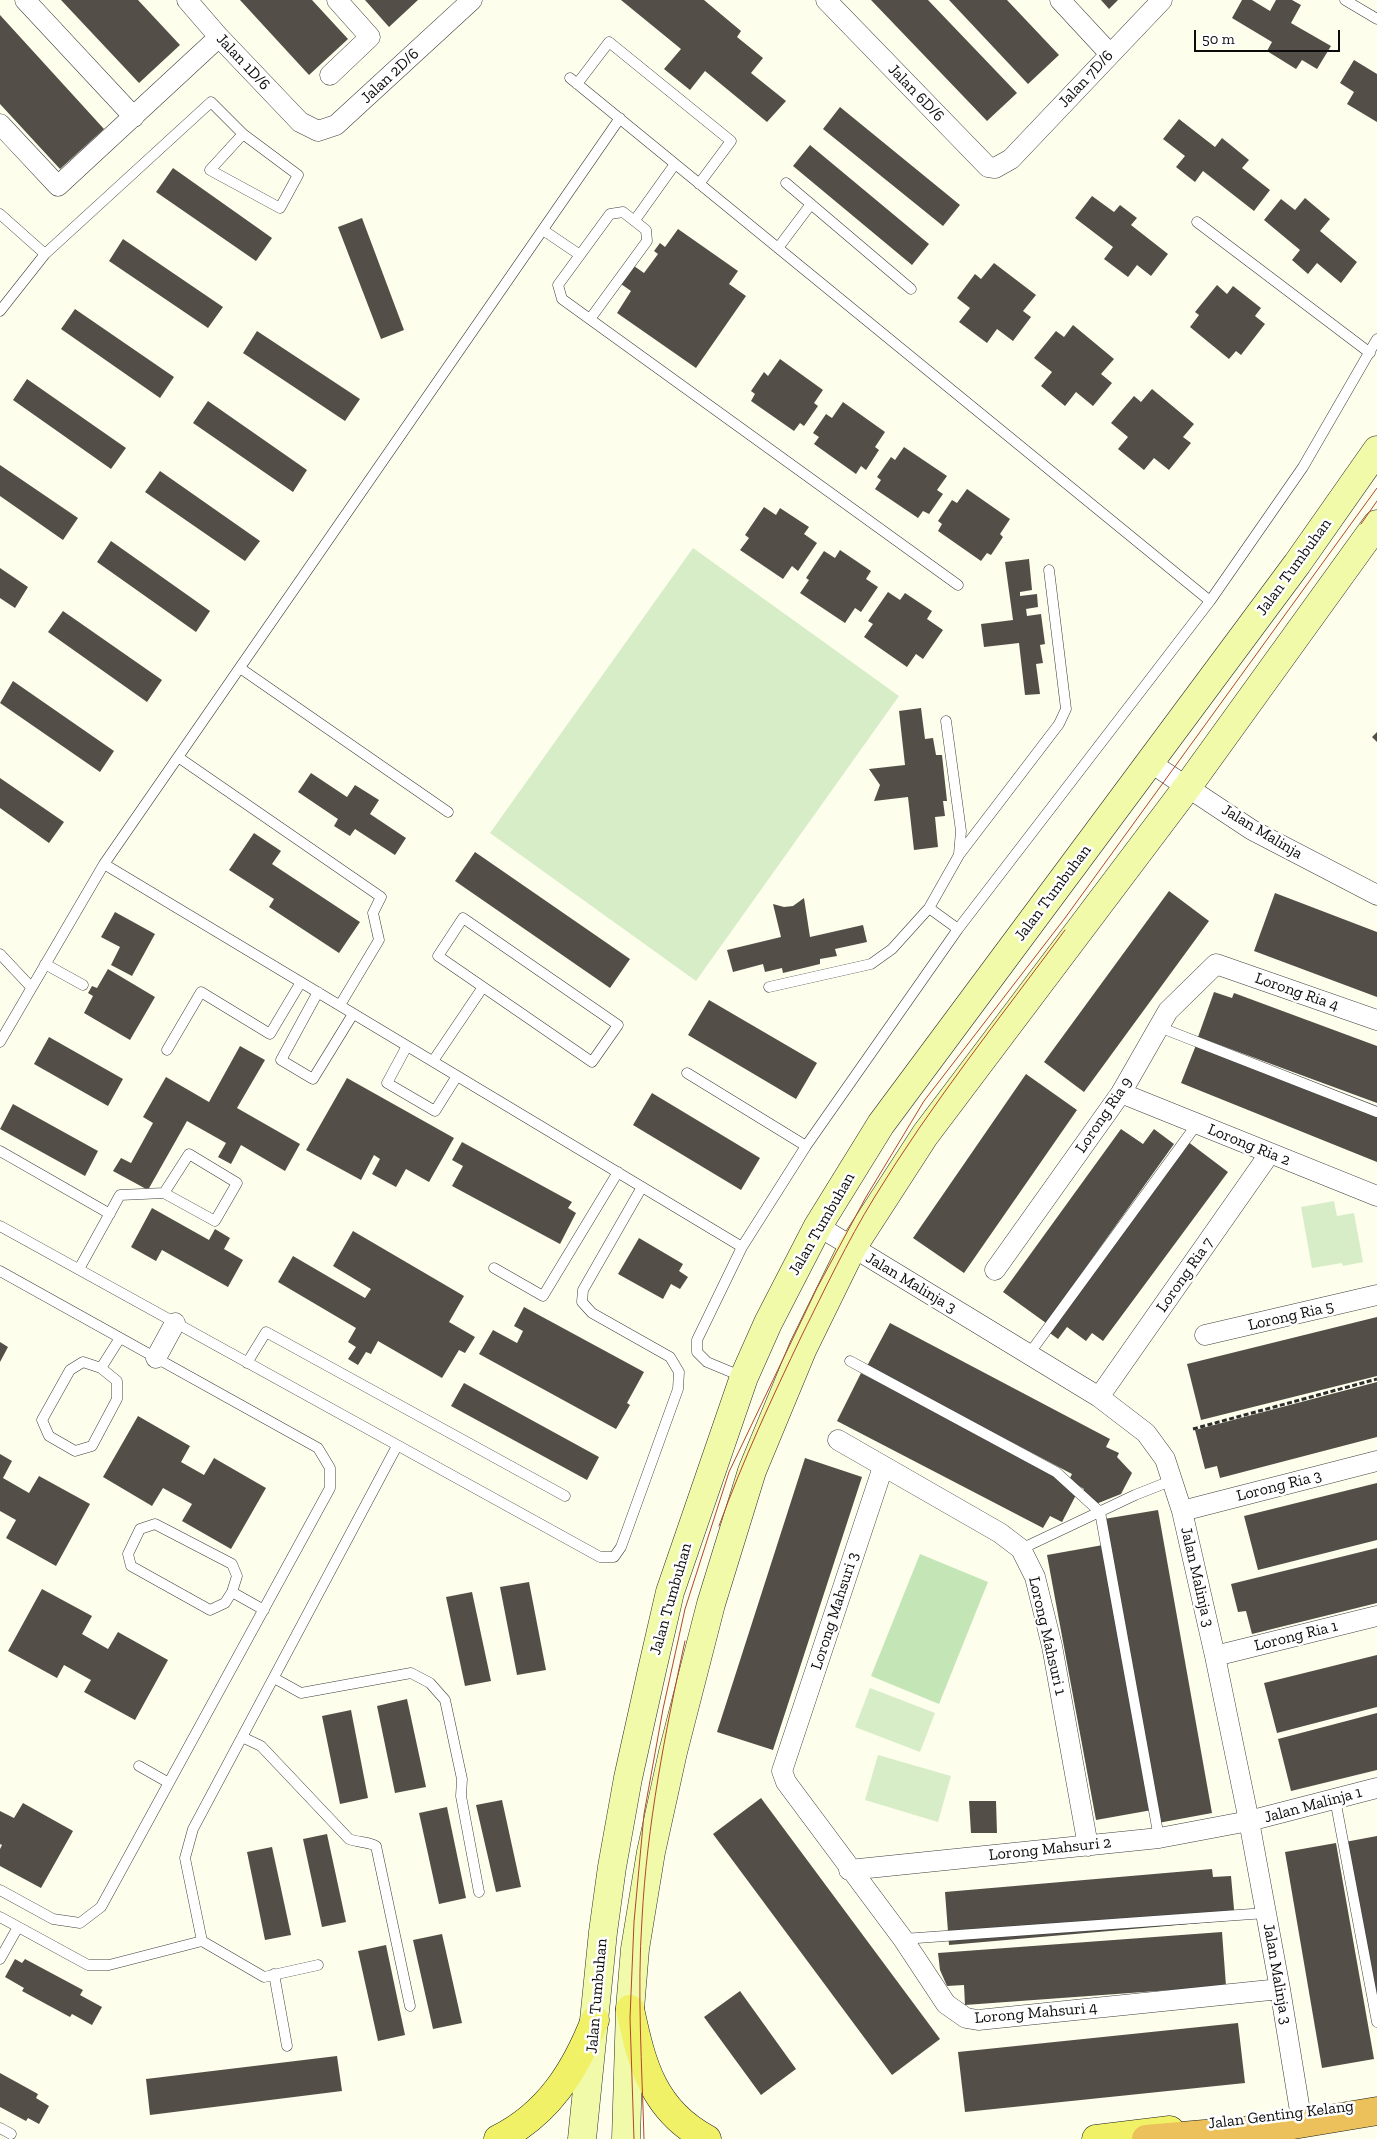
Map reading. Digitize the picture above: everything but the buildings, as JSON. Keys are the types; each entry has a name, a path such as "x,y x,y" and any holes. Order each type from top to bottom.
{"highway":[{"path":"1146,2139 1275,2128 1377,2111"}],"main road":[{"name":"Jalan Tumbuhan","path":"582,2139 609,1885 628,1778 670,1592 748,1368 818,1226 881,1124 1297,564 1377,450"},
{"name":"Jalan Tumbuhan","path":"626,2139 630,2009 641,1901 673,1752 711,1604 752,1471 803,1348 852,1248 925,1135 1188,786 1377,524"},
{"path":"1201,692 1190,723 1193,734 1202,741 1214,740 1235,720"},
{"path":"1111,815 1136,804 1148,810 1150,823 1147,841"},
{"path":"835,1200 842,1216 850,1220 860,1218 887,1193"},
{"path":"748,1368 778,1328 783,1325 791,1326 803,1348"},
{"path":"717,1455 727,1473 735,1474 741,1472 752,1451 763,1445"},
{"path":"630,2009 643,2063 657,2094 687,2126 707,2139"},
{"path":"498,2139 531,2119 556,2093 581,2054 595,2020"},
{"name":"Jalan Genting Kelang","path":"1096,2139 1377,2102"}],"street":[{"path":"25,0 134,117"},
{"name":"Jalan 1D/6","path":"187,0 219,37 300,122"},
{"path":"330,75 370,37 337,0"},
{"name":"Jalan 2D/6","path":"300,122 318,131 336,125 472,0"},
{"name":"Jalan 6D/6","path":"826,0 988,167 995,168 1011,159"},
{"path":"1060,0 1110,54"},
{"name":"Jalan 7D/6","path":"1011,159 1162,0"},
{"path":"0,124 58,186 219,37"},
{"name":"Jalan Malinja","path":"1150,763 1188,786 1252,830 1377,895"},
{"name":"Lorong Ria 4","path":"1216,964 1377,1020"},
{"name":"Lorong Ria 9","path":"995,1270 1121,1093 1168,1011 1216,964"},
{"name":"Lorong Ria 2","path":"1121,1093 1377,1196"},
{"name":"Lorong Ria 7","path":"1099,1397 1270,1153"},
{"name":"Jalan Malinja 3","path":"818,1226 1099,1397 1138,1426 1153,1440 1165,1459 1182,1511 1215,1656 1249,1821 1300,2111"},
{"name":"Lorong Ria 5","path":"1205,1335 1377,1295"},
{"path":"156,1358 175,1323"},
{"name":"Lorong Mahsuri 1","path":"838,1440 1000,1533 1021,1549 1036,1577 1052,1646 1088,1846"},
{"name":"Lorong Ria 3","path":"1182,1511 1377,1461"},
{"name":"Lorong Mahsuri 3","path":"787,1756 883,1467"},
{"name":"Lorong Ria 1","path":"1215,1656 1377,1616"},
{"name":"Lorong Mahsuri 4","path":"787,1756 782,1772 786,1782 849,1870 903,1940 946,2004 966,2018 978,2020 1280,1989"},
{"name":"Jalan Malinja 1","path":"1249,1821 1377,1788"},
{"name":"Lorong Mahsuri 2","path":"849,1870 1158,1838 1249,1821"}],"lane":[{"path":"1344,0 1377,19"},
{"path":"699,184 730,141 609,42 573,81 620,118 699,184 1210,601"},
{"path":"0,311 4,300 45,254 211,102 243,134 298,175 280,208 210,170 243,134"},
{"path":"0,1042 104,864 620,118"},
{"path":"635,220 675,164"},
{"path":"786,183 911,289"},
{"path":"778,248 811,204"},
{"path":"590,318 647,241 646,230 624,212 610,214 558,285 562,298 958,585"},
{"path":"0,214 45,254"},
{"path":"1197,222 1370,352"},
{"path":"543,230 580,256"},
{"path":"748,1368 708,1362 697,1352 698,1340 742,1246 806,1146 958,929 1210,601 1304,467 1377,339"},
{"path":"769,987 871,964 892,949 929,908 959,855 1058,724 1066,709 1049,570"},
{"path":"240,668 448,812"},
{"path":"946,721 961,831 959,855"},
{"path":"178,758 381,897 373,913 379,940 340,1005"},
{"path":"104,864 742,1246"},
{"path":"929,908 958,929"},
{"path":"463,918 618,1025 592,1062 483,987 438,956 463,918"},
{"path":"0,954 31,988"},
{"path":"45,964 83,985"},
{"path":"167,1050 201,992 270,1034 301,982"},
{"path":"432,1061 483,987"},
{"path":"318,992 281,1060 313,1079 353,1014"},
{"path":"1159,1027 1377,1112"},
{"path":"407,1046 387,1083 435,1112 457,1076"},
{"path":"687,1073 806,1146"},
{"path":"1028,1354 1197,1124"},
{"path":"0,1151 110,1214"},
{"path":"79,1270 120,1195 164,1193 215,1221 238,1183 189,1154 164,1193"},
{"path":"494,1268 543,1296 618,1172"},
{"path":"0,1226 600,1557 614,1557 622,1547 678,1389 679,1372 670,1358 592,1313 582,1302 583,1290 642,1186"},
{"path":"0,1271 318,1448 330,1468 330,1488 101,1907 80,1923 53,1919 0,1890"},
{"path":"247,1363 266,1332 565,1496"},
{"path":"101,1368 120,1338"},
{"path":"84,1362 101,1368 117,1381 117,1399 92,1446 75,1451 49,1436 42,1420 70,1370 84,1362"},
{"path":"850,1362 1056,1472 1100,1512 1158,1838"},
{"path":"202,1941 185,1858 193,1829 398,1446"},
{"path":"1021,1549 1173,1480"},
{"path":"155,1524 232,1564 237,1576 232,1592 225,1603 210,1610 131,1566 128,1554 140,1528 155,1524"},
{"path":"232,1592 264,1610"},
{"path":"274,1678 301,1693 411,1673 430,1683 445,1700 462,1779 461,1796 479,1892"},
{"path":"242,1737 261,1746 349,1839 359,1843 368,1842 376,1846 410,2006"},
{"path":"139,1766 169,1783"},
{"path":"1335,1799 1377,2022"},
{"path":"903,1940 1266,1913"},
{"path":"0,1917 88,1964 109,1965 202,1941 264,1977 318,1965"},
{"path":"0,1959 18,1927"},
{"path":"274,1974 287,2046"},
{"path":"0,2128 11,2134"}],"path":[{"path":"1193,1428 1377,1379"}],"green space":[{"path":"693,548 899,696 696,981 490,833"},
{"path":"1334,1201 1337,1216 1354,1213 1363,1262 1343,1266 1342,1263 1312,1268 1301,1207"},
{"path":"920,1554 988,1582 939,1704 871,1676"},
{"path":"870,1688 935,1713 920,1752 855,1727"},
{"path":"878,1755 951,1776 938,1822 865,1800"}],"tram line":[{"path":"634,2139 630,2018 634,1922 644,1814 663,1709 685,1609 729,1472 817,1288 866,1197 924,1101 1065,918 1377,488"},
{"path":"1361,524 1377,501"},
{"path":"719,1526 748,1453 780,1382 845,1249 864,1215 896,1163 942,1095 1065,930"},
{"path":"644,2139 640,2029 640,1974 644,1884 658,1779 685,1641"}]}
